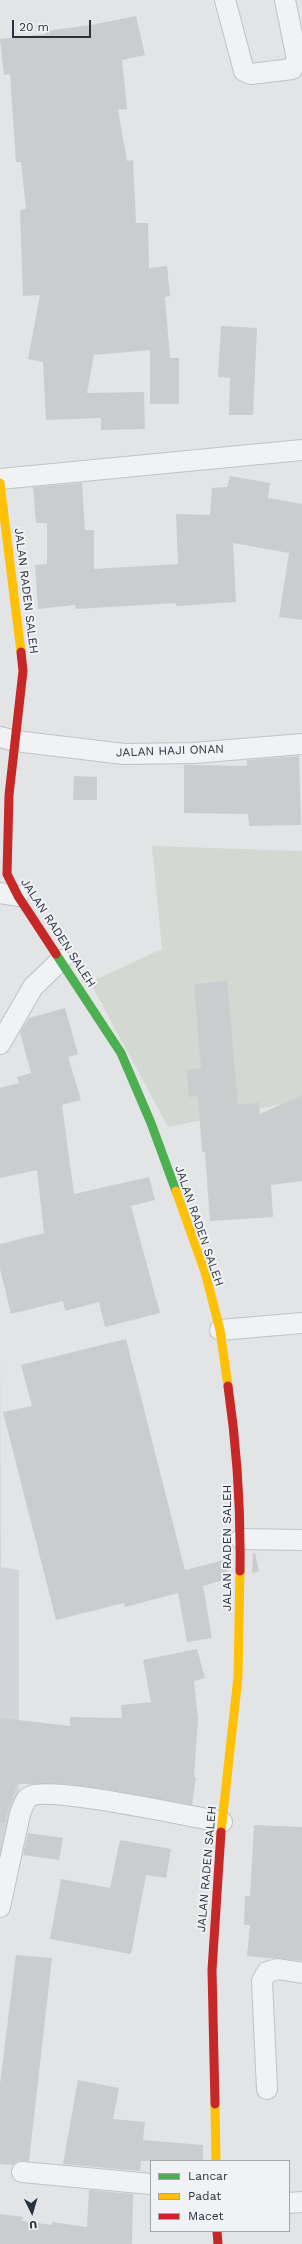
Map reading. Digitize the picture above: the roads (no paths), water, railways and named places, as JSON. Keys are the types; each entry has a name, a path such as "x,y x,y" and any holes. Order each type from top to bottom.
{"street":[{"path":"225,0 239,59 244,71 251,74 292,69 297,59 285,0"},
{"path":"0,479 302,450"},
{"name":"JALAN RADEN SALEH","path":"0,483 13,587 17,606 23,671 7,739 7,847 9,895 61,960 121,1053 148,1116 205,1272 220,1330 236,1450 241,1513 238,1677 222,1822 212,1970 216,2160"},
{"name":"JALAN HAJI ONAN","path":"7,739 124,754 194,753 302,744"},
{"path":"0,1044 33,987 61,960"},
{"path":"220,1330 302,1323"},
{"path":"241,1539 302,1540"},
{"path":"0,1907 20,1814 25,1801 31,1796 39,1794 78,1796 222,1822"},
{"path":"267,2089 262,1981 267,1972 278,1969 302,1973"},
{"path":"22,2172 150,2184"},
{"path":"290,2203 302,2202"},
{"path":"217,2232 218,2244"}]}
